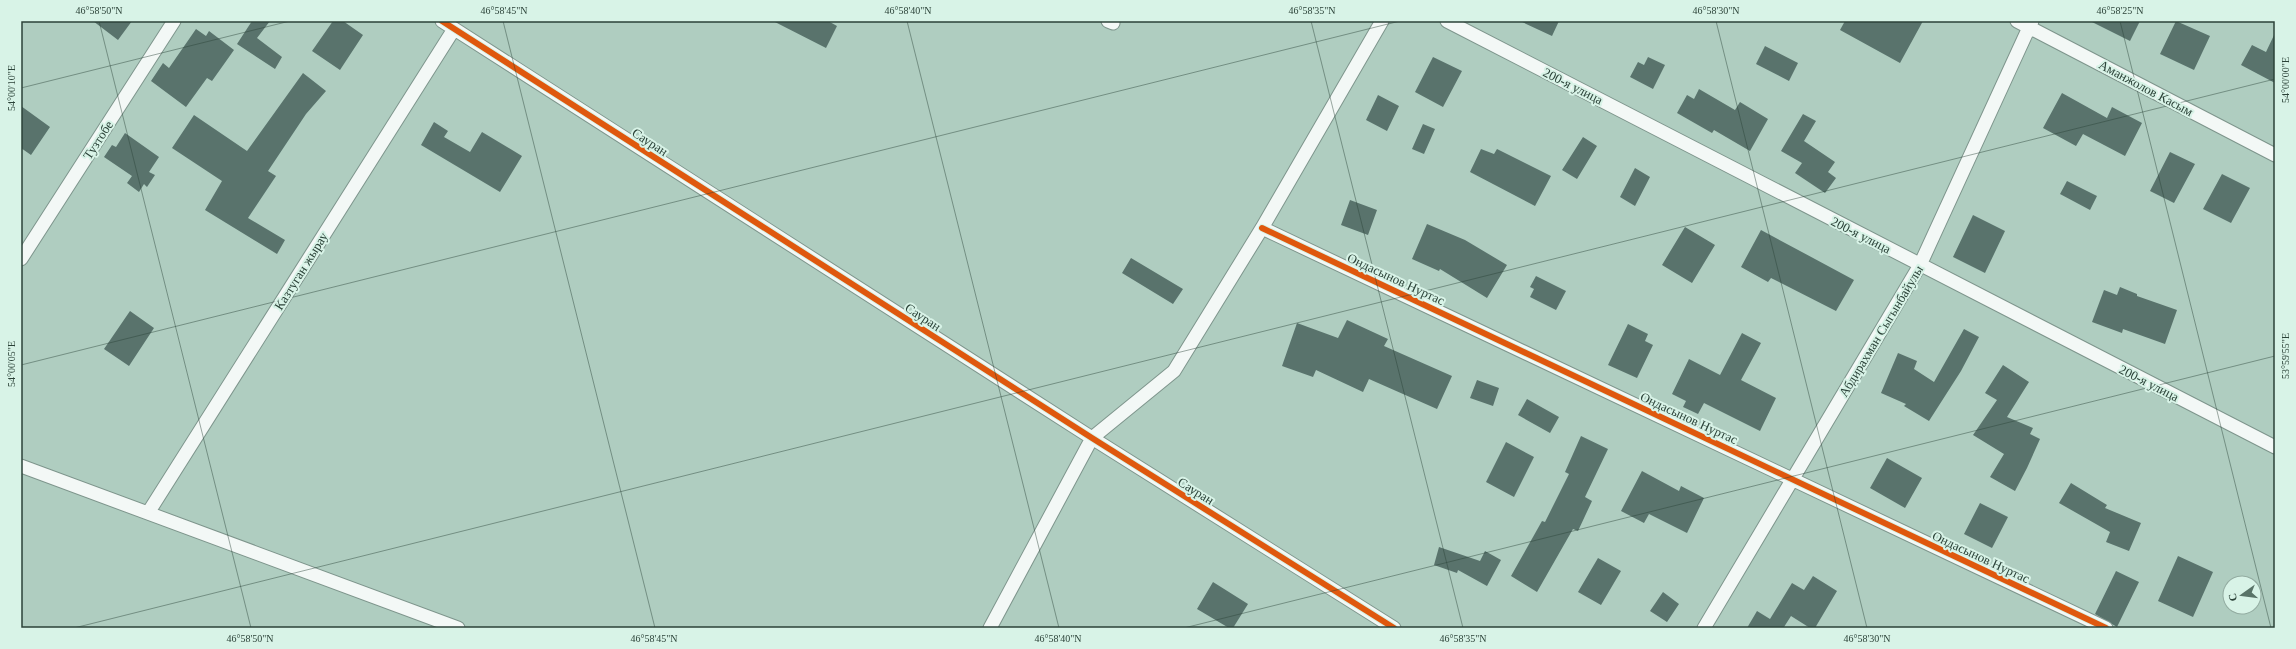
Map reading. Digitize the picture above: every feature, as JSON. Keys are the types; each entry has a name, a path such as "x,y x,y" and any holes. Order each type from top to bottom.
{"street":[{"name":"Тузтобе","path":"21,259 174,21"},
{"name":"Сауран","path":"442,21 1092,438 1394,628"},
{"path":"990,628 1092,438 1174,371 1262,228 1382,21"},
{"name":"200-я улица","path":"1447,21 2275,447"},
{"name":"Аманжолов Касым","path":"2016,21 2031,24 2275,155"},
{"name":"Абдирахман Сыгынбайулы","path":"1704,628 1920,265 2031,24"},
{"name":"Казтуган жырау","path":"148,513 454,29"},
{"name":"Ондасынов Нуртас","path":"1262,228 2106,628"},
{"path":"21,466 458,628"}],"building":[{"path":"93,21 132,21 118,40"},
{"path":"252,21 270,21 257,38 282,57 275,69 237,44"},
{"path":"333,21 343,21 363,35 340,70 312,51"},
{"path":"773,21 828,21 837,26 826,48"},
{"path":"1520,21 1559,21 1552,36"},
{"path":"1845,21 1923,21 1900,63 1840,30"},
{"path":"2090,21 2140,21 2130,41"},
{"path":"2176,21 2210,36 2194,70 2160,54"},
{"path":"196,29 206,36 209,31 234,50 212,81 207,78 186,107 151,81 163,63 169,68"},
{"path":"2275,33 2275,83 2241,65 2252,45 2266,52"},
{"path":"1765,46 1798,63 1789,81 1756,64"},
{"path":"1433,57 1462,71 1443,107 1415,92"},
{"path":"1648,57 1665,65 1653,89 1630,77 1638,62 1644,65"},
{"path":"303,73 326,91 306,114 268,171 276,176 248,218 285,240 277,254 205,210 222,181 172,148 194,115 247,151"},
{"path":"1699,89 1735,110 1740,102 1768,119 1750,151 1714,130 1712,133 1677,113 1687,95 1694,99"},
{"path":"2062,93 2107,118 2112,107 2142,123 2125,156 2083,134 2076,146 2043,128"},
{"path":"1378,95 1399,106 1387,131 1366,120"},
{"path":"21,106 50,127 31,155 21,148"},
{"path":"1803,114 1816,121 1804,141 1835,162 1828,172 1836,178 1825,193 1795,173 1802,163 1781,151"},
{"path":"434,122 448,131 444,137 470,152 482,132 522,156 500,192 421,145"},
{"path":"1423,124 1435,129 1424,154 1412,149"},
{"path":"125,133 159,157 149,172 155,175 147,187 144,184 139,192 127,183 132,176 104,157 112,145 116,147"},
{"path":"1583,137 1597,146 1577,179 1562,170"},
{"path":"1481,149 1494,154 1497,149 1551,176 1535,206 1470,172"},
{"path":"2170,152 2195,164 2174,203 2150,191"},
{"path":"1635,168 1650,177 1635,206 1620,197"},
{"path":"2222,174 2250,188 2231,223 2203,209"},
{"path":"2067,181 2097,196 2090,210 2060,194"},
{"path":"1350,200 1377,210 1368,235 1341,225"},
{"path":"1973,215 2005,231 1985,273 1953,257"},
{"path":"1427,224 1465,240 1507,265 1487,298 1440,269 1439,271 1412,259"},
{"path":"1685,227 1715,245 1692,283 1662,265"},
{"path":"1761,230 1854,280 1836,311 1771,278 1768,282 1741,267"},
{"path":"1131,258 1183,289 1173,304 1122,273"},
{"path":"1536,276 1566,291 1556,310 1530,297 1534,289 1530,287"},
{"path":"2120,287 2137,294 2137,296 2177,310 2165,344 2123,329 2122,333 2092,322 2104,290 2117,295"},
{"path":"130,311 154,328 129,366 104,349"},
{"path":"1347,320 1388,339 1384,346 1452,376 1437,409 1369,379 1363,392 1316,370 1313,377 1282,366 1297,323 1338,338"},
{"path":"1628,324 1648,334 1645,341 1653,345 1637,378 1608,365"},
{"path":"1964,329 1979,337 1961,371 1929,421 1904,406 1906,404 1881,393 1898,353 1917,361 1914,369 1934,382"},
{"path":"1742,333 1761,343 1741,380 1776,398 1760,431 1704,403 1698,414 1683,407 1686,401 1672,394 1689,359 1720,375"},
{"path":"2003,365 2029,382 2007,417 2033,428 2030,434 2040,439 2015,491 1990,477 2004,454 1973,435 1997,400 1985,393"},
{"path":"1477,380 1499,388 1493,406 1470,398"},
{"path":"1527,399 1559,417 1550,433 1518,415"},
{"path":"1581,436 1608,449 1585,497 1592,501 1578,531 1573,529 1537,592 1511,576 1542,521 1545,522 1569,474 1565,472"},
{"path":"1506,442 1534,457 1514,497 1486,482"},
{"path":"1887,458 1922,478 1905,508 1870,488"},
{"path":"1642,471 1679,491 1681,486 1704,498 1687,533 1649,514 1644,523 1621,511"},
{"path":"2071,483 2107,505 2105,508 2141,523 2129,551 2106,542 2110,532 2059,503"},
{"path":"1980,503 2008,517 1992,548 1964,534"},
{"path":"1439,547 1480,561 1485,551 1501,560 1487,586 1458,570 1457,573 1434,565"},
{"path":"2178,556 2213,572 2193,617 2158,601"},
{"path":"1598,558 1621,571 1601,605 1578,592"},
{"path":"2116,571 2139,582 2117,627 2095,614"},
{"path":"1813,576 1837,591 1815,628 1810,628 1791,616 1784,627 1786,628 1747,628 1757,611 1770,619 1792,583 1804,590"},
{"path":"1213,582 1248,604 1233,628 1229,628 1197,609"},
{"path":"1663,592 1679,604 1667,622 1650,611"}],"cycle path":[{"path":"442,21 1092,438 1394,628"},
{"path":"1262,228 2106,628"}]}
